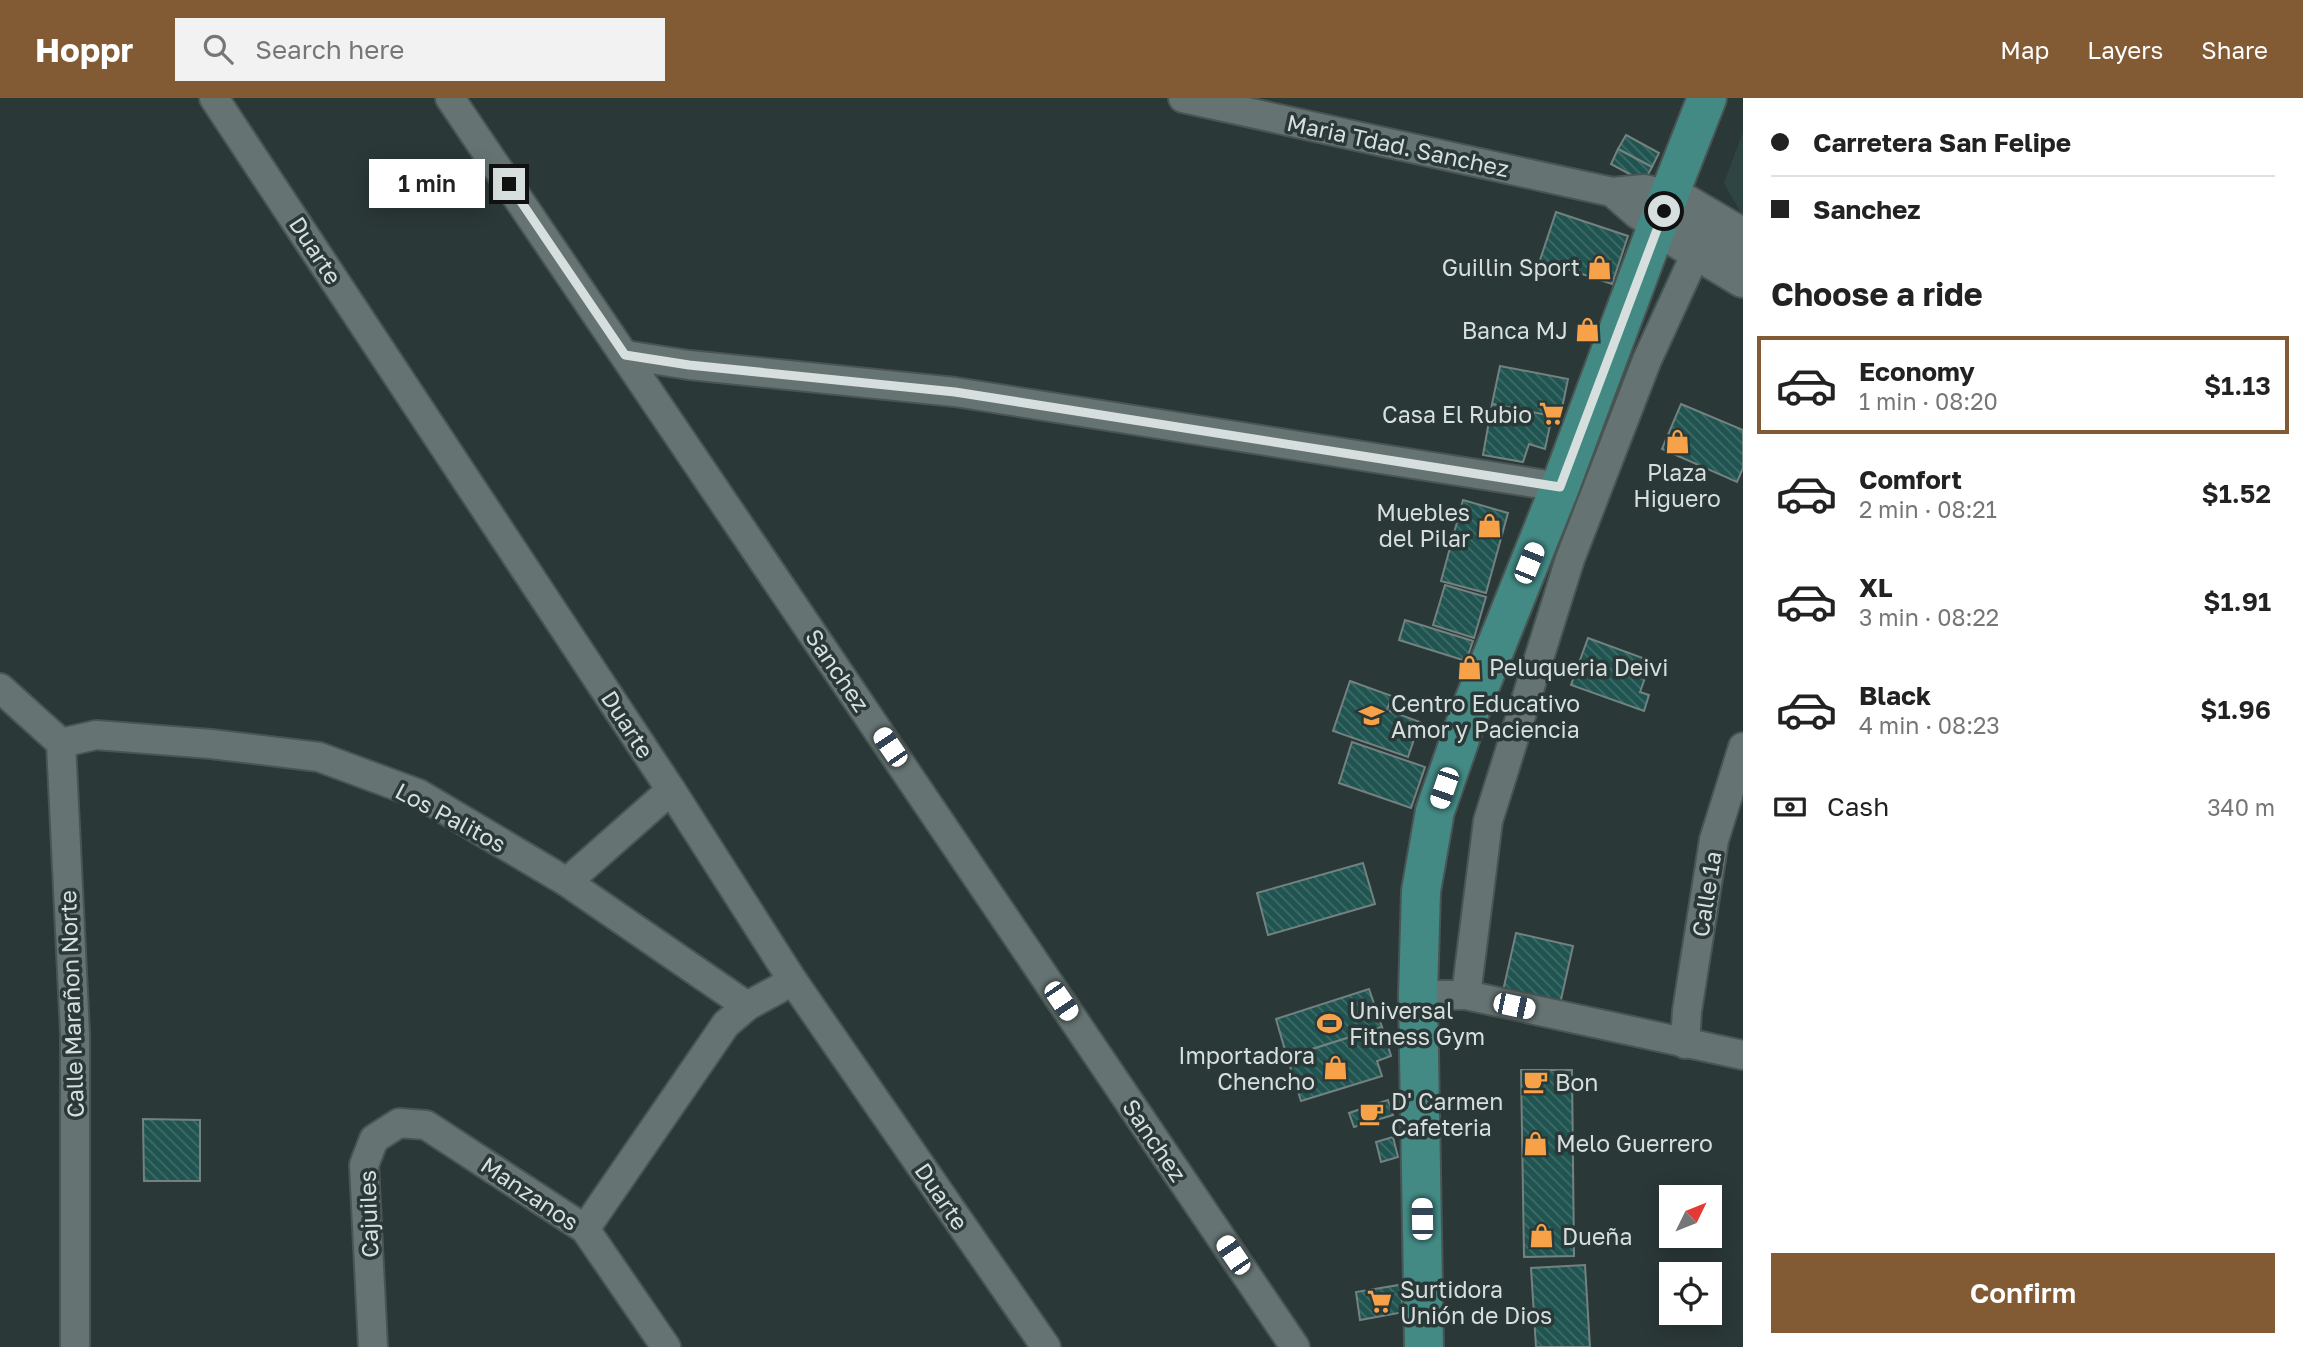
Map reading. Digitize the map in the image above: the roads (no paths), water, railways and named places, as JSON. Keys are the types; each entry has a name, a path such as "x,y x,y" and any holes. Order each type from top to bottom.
{"main road":[{"path":"1424,1347 1418,995 1421,891 1435,811 1468,716 1560,487 1707,98"},
{"path":"1663,211 1739,236"},
{"path":"1663,211 1697,251 1743,278"}],"street":[{"name":"Duarte","path":"214,98 671,790 793,981 1046,1347"},
{"name":"Sanchez","path":"450,98 1295,1347"},
{"name":"Maria Tdad. Sanchez","path":"1183,98 1612,192 1644,189 1663,211"},
{"path":"1466,995 1488,821 1570,559 1647,360 1697,251 1739,236"},
{"path":"625,355 689,365 955,392 1560,487"},
{"path":"0,688 61,743"},
{"name":"Los Palitos","path":"61,743 96,735 211,744 319,757 419,794 567,882 747,1006"},
{"name":"Calle Marañon Norte","path":"61,743 75,1034 75,1347"},
{"name":"Calle 1a","path":"1685,1044 1687,1011 1714,840 1743,747"},
{"path":"567,882 671,790"},
{"path":"585,1229 726,1024 747,1006 793,981"},
{"path":"1418,995 1466,995 1743,1055"},
{"name":"Cajuiles","path":"373,1347 364,1165 374,1139 383,1133 399,1123 426,1125"},
{"name":"Manzanos","path":"426,1125 585,1229 666,1347"}],"place":[{"name":"Guillin Sport","path":"1600,267"},
{"name":"Banca MJ","path":"1588,330"},
{"name":"Casa El Rubio","path":"1552,414"},
{"name":"Plaza Higuero","path":"1677,442"},
{"name":"Muebles del Pilar","path":"1490,525"},
{"name":"Peluqueria Deivi","path":"1469,667"},
{"name":"Centro Educativo Amor y Paciencia","path":"1371,716"},
{"name":"Universal Fitness Gym","path":"1329,1023"},
{"name":"Importadora Chencho","path":"1335,1068"},
{"name":"Bon","path":"1535,1082"},
{"name":"D' Carmen Cafeteria","path":"1371,1114"},
{"name":"Melo Guerrero","path":"1536,1143"},
{"name":"Dueña","path":"1542,1236"},
{"name":"Surtidora Unión de Dios","path":"1380,1302"}]}
